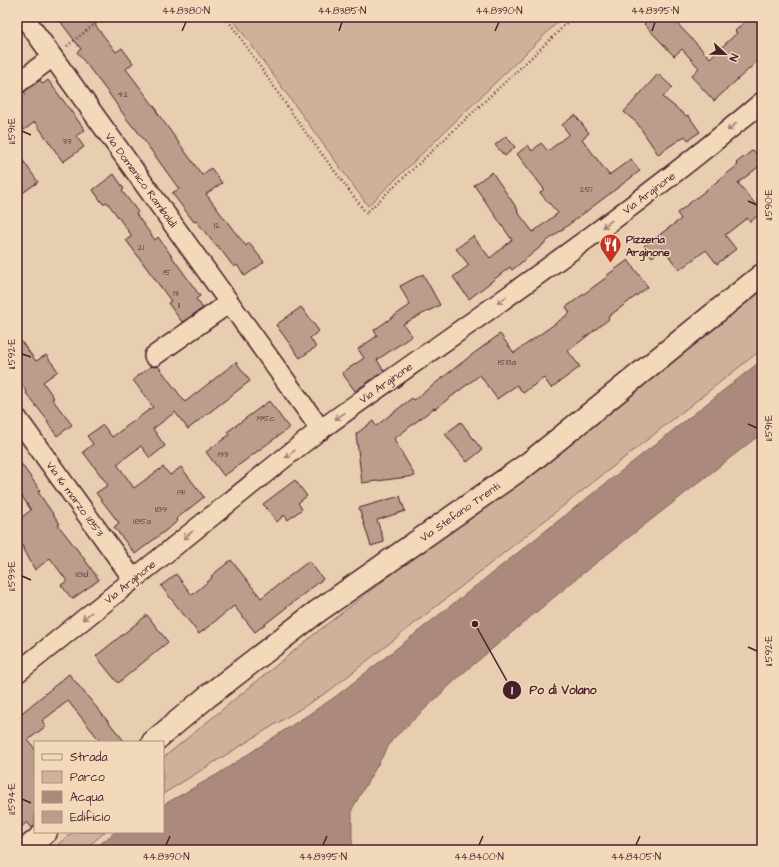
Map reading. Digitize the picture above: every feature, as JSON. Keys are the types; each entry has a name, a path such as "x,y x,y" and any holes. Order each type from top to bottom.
{"main road":[{"name":"Via Stefano Trenti","path":"154,741 214,691 309,618 529,463 762,275"},
{"path":"25,850 45,833"}],"street":[{"name":"Via Domenico Rambaldi","path":"24,17 321,430"},
{"path":"17,84 52,57"},
{"name":"Via Arginone","path":"17,673 321,430 486,313 635,203 701,153 762,102"},
{"path":"154,356 229,303"},
{"name":"Via 16 marzo 1853","path":"17,418 133,579"}],"path":[{"path":"52,57 104,17"},
{"path":"226,17 298,122 366,213 555,35 572,17"}],"green space":[{"path":"231,17 563,17 368,206"},
{"path":"762,288 762,349 329,691 164,793 164,757 322,628"},
{"path":"72,833 104,833 84,850 51,850"}],"water":[{"path":"762,360 762,433 582,574 462,674 392,740 352,809 352,842 354,850 93,850 114,833 164,833 164,804 218,774 335,697"}],"building":[{"path":"57,17 89,17 116,52 122,48 133,63 126,69 157,110 156,111 202,175 211,168 222,183 206,194 246,246 249,243 264,262 245,276 237,265 234,267 196,221 194,222 172,193 179,189 77,52 81,49"},
{"path":"651,17 671,17 710,58 737,33 735,31 750,17 762,17 762,57 714,101 691,76 699,68 682,49 674,56 644,24"},
{"path":"658,74 672,87 663,97 686,116 688,115 700,132 688,140 685,136 658,154 637,123 624,112"},
{"path":"40,80 43,84 48,80 85,130 76,136 84,147 63,162 35,122 24,130 17,120 17,101 26,95 24,92"},
{"path":"575,115 589,133 582,139 609,175 631,159 640,171 543,244 512,270 510,267 469,299 453,277 469,265 456,249 473,236 490,258 512,240 474,185 492,172 518,210 517,211 533,232 558,213 540,193 544,189 517,154 528,145 532,151 541,143 548,151 569,134 562,125"},
{"path":"506,136 515,147 505,156 495,145"},
{"path":"753,150 762,161 762,164 738,183 762,212 750,222 747,218 725,235 736,249 717,264 706,250 679,270 663,248 652,257 644,246 681,219 677,213 738,165 736,163"},
{"path":"17,152 38,182 17,197"},
{"path":"114,174 124,189 122,191 138,212 136,214 155,240 158,237 200,296 196,299 203,308 182,322 168,303 171,301 126,240 132,236 107,202 103,204 93,190"},
{"path":"628,260 648,287 608,317 609,319 568,351 580,367 551,388 544,378 523,393 517,385 497,399 480,375 394,439 415,476 362,483 356,434 373,421 376,426 412,398 414,400 500,334 514,353 570,313 566,307"},
{"path":"423,274 440,305 403,324 412,336 377,360 384,371 355,391 342,373 364,358 358,349 377,336 374,330 410,305 400,286"},
{"path":"301,307 319,331 310,338 316,347 300,358 276,325"},
{"path":"17,336 36,361 46,355 58,371 43,382 54,398 52,399 72,425 57,436 47,422 48,421 17,379"},
{"path":"236,362 250,381 188,429 175,412 153,429 165,446 150,458 141,446 117,464 134,488 163,467 170,475 181,467 204,497 176,519 178,521 135,554 114,527 119,523 96,493 108,485 83,452 93,444 87,436 103,425 112,437 153,407 133,380 151,366 158,366 185,402"},
{"path":"269,401 289,428 224,476 206,452 229,435 227,432"},
{"path":"461,422 482,450 467,462 445,434"},
{"path":"17,458 40,490 38,492 60,524 58,525 99,580 72,599 61,585 67,581 50,558 35,570 17,536 17,521 31,510 17,489"},
{"path":"295,480 307,496 298,503 302,509 288,520 284,515 277,522 263,504"},
{"path":"400,496 405,511 377,520 384,542 371,546 359,508"},
{"path":"231,560 261,598 309,561 323,579 255,632 234,606 199,634 161,586 176,574 192,595 212,578 211,576"},
{"path":"147,615 168,642 118,683 96,656"},
{"path":"69,674 124,741 100,741 68,701 42,721 46,726 28,740 34,748 34,826 32,828 27,822 17,831 17,717"}],"place":[{"name":"Pizzeria Arginone","path":"611,264"},
{"name":"Po di Volano","path":"475,624"}]}
